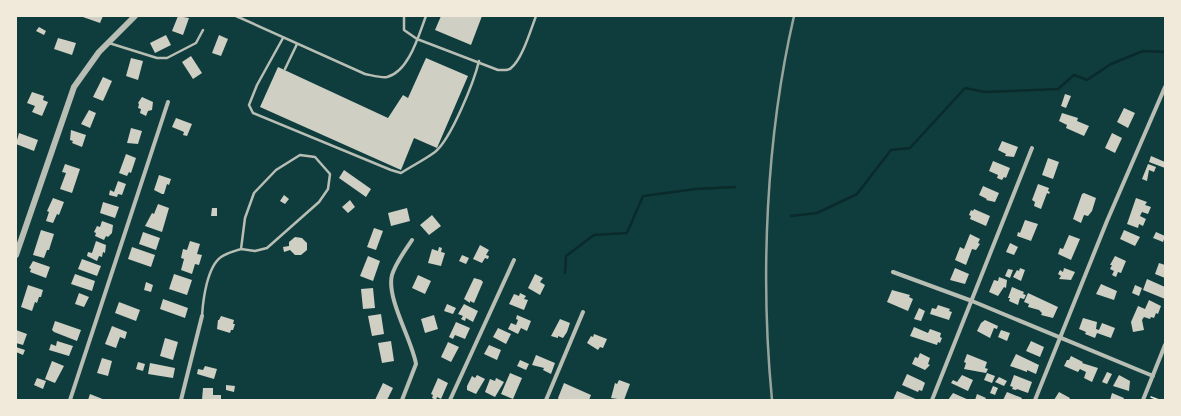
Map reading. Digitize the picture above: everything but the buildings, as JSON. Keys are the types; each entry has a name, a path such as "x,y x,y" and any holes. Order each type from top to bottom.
{"street":[{"path":"16,255 70,95 79,78 107,42 135,16"},
{"path":"1035,400 1107,221 1165,87"},
{"path":"70,400 168,102"},
{"path":"932,400 1032,148"},
{"path":"402,400 416,364 399,314 391,282 398,262 412,240"},
{"path":"450,400 514,260"},
{"path":"893,272 972,301 1153,376"},
{"path":"546,400 584,312"},
{"path":"181,400 202,316"},
{"path":"1143,400 1165,345"}],"lane":[{"path":"236,16 365,74 387,77 404,66 412,53 426,16"},
{"path":"404,16 404,30 417,38 498,70 511,69 518,59 536,16"},
{"path":"107,42 157,58 167,58 196,43 203,30"},
{"path":"283,38 256,85 249,105 253,113 391,170 400,172 435,152 442,144 462,106 479,62"},
{"path":"286,69 297,44"},
{"path":"202,316 209,275 220,258 241,249 255,251 267,248 319,202 328,188 330,174 315,157 300,155 276,170 254,193 245,218 241,249"}],"path":[{"path":"1145,394 1159,400"}],"waterway":[{"path":"791,216 817,213 857,194 891,150 910,148 965,88 985,92 1058,89 1074,75 1087,80 1111,64 1143,51 1165,52"},
{"path":"565,273 566,256 594,235 627,233 643,196 696,189 735,187"}],"railway":[{"path":"772,400 766,305 768,207 777,110 794,16"}]}
